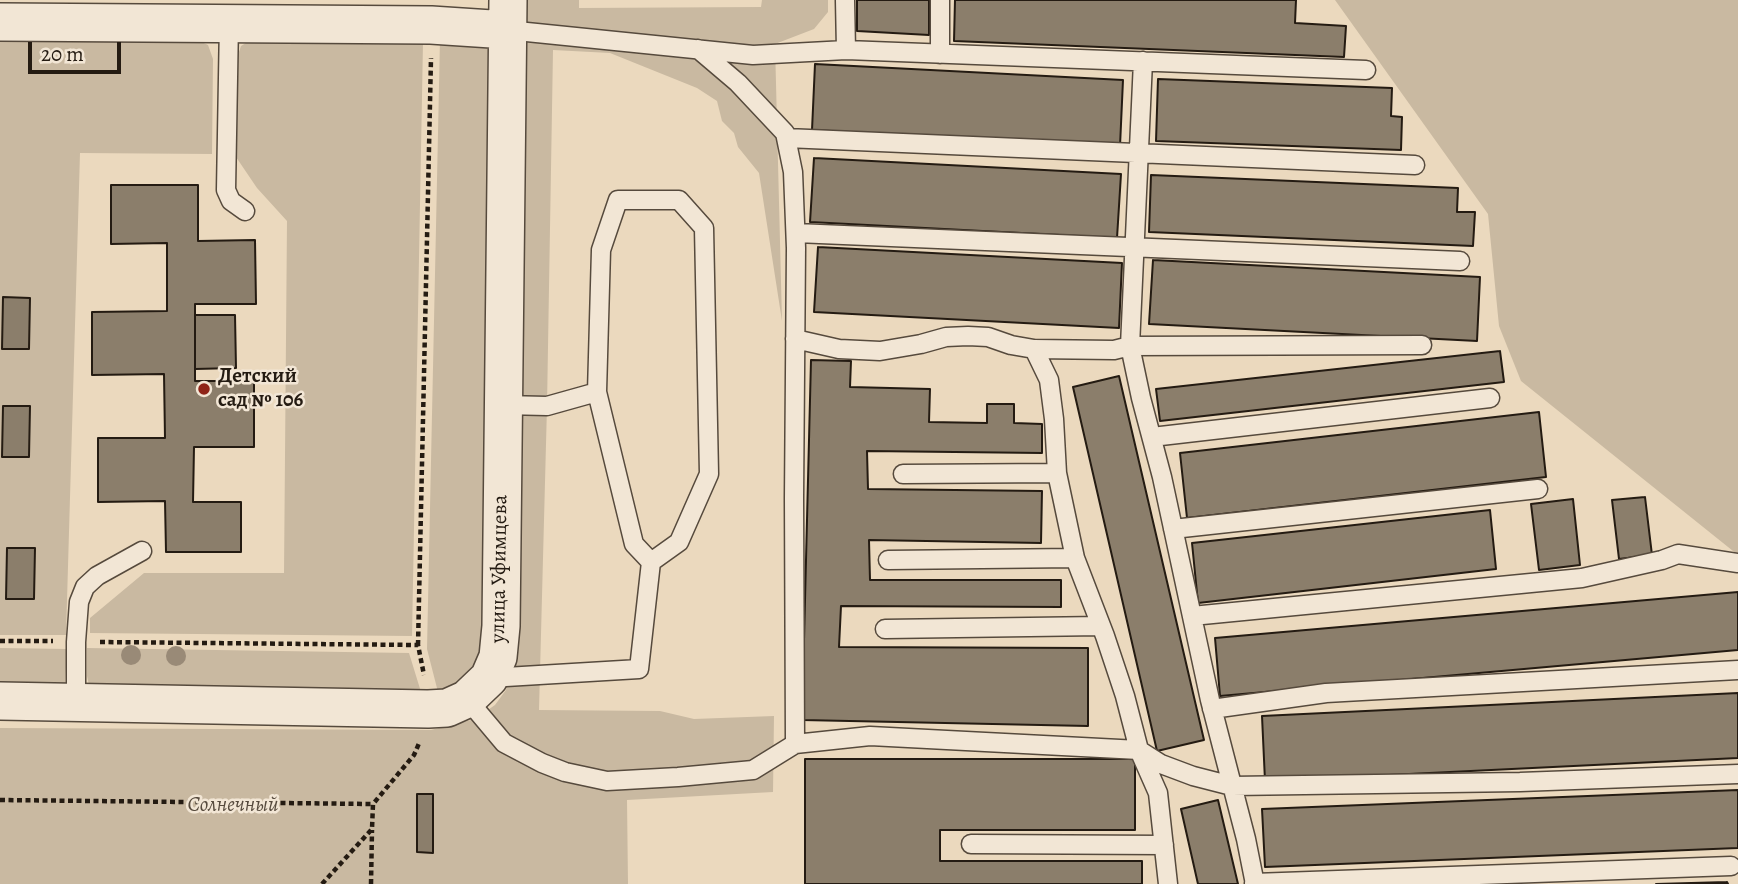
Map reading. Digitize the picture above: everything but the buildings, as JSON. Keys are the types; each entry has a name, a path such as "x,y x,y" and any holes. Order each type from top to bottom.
{"street":[{"path":"0,22 62,11 229,22 391,19 431,25 507,15"},
{"name":"улица Уфимцева","path":"478,689 498,657 500,626 507,15"},
{"path":"0,701 428,709 447,708 478,689"}],"lane":[{"path":"845,0 846,50"},
{"path":"940,0 940,54"},
{"path":"507,15 698,49 753,55 846,50 1366,70"},
{"path":"229,22 226,190 231,201 245,211"},
{"path":"698,49 738,83 785,133 793,172 796,233 794,744"},
{"path":"1143,61 1130,346 1212,709 1246,839 1254,883 1731,866"},
{"path":"786,138 1415,165"},
{"path":"651,562 634,544 597,393 601,250 618,200 679,200 704,228 709,474 679,542 651,562 639,669 478,689 504,743 542,763 565,772 607,781 678,777 753,770 794,744 870,736 1139,750 1161,764 1232,786 1520,782 1738,774"},
{"path":"796,233 1460,261"},
{"path":"795,339 839,349 880,351 946,337 968,336 988,337 1034,349 1422,345"},
{"path":"1034,349 1049,380 1057,473 1075,558 1105,636 1139,750 1158,793 1168,884"},
{"path":"503,405 547,406 597,393"},
{"path":"1152,437 1490,398"},
{"path":"904,474 1057,473"},
{"path":"1173,529 1538,489"},
{"path":"76,703 79,602 85,587 97,576 142,551"},
{"path":"1192,615 1582,578 1678,554 1738,564"},
{"path":"888,559 1075,558"},
{"path":"885,629 1101,626"},
{"path":"1212,709 1326,693 1738,670"},
{"path":"971,844 1164,845"}],"path":[{"path":"418,645 431,25"},
{"path":"0,800 373,804"},
{"path":"372,829 372,884"}],"green space":[{"name":"Солнечный","path":"526,0 579,0 579,8 761,7 762,0 828,0 828,12 814,29 775,44 782,321 759,173 738,147 734,133 722,121 717,101 697,88 610,53 553,50 539,710 660,711 694,719 774,716 773,792 627,800 628,884 0,884 0,728 431,730 475,719 495,705 506,690 513,647"},
{"path":"1335,0 1738,0 1738,555 1521,381 1499,326 1488,214"},
{"path":"0,37 195,39 208,45 213,59 212,154 80,153 66,635 0,635"},
{"path":"440,39 483,44 491,49 483,662 469,681 439,696 427,649"},
{"path":"249,41 423,42 412,636 90,633 90,618 144,573 284,573 287,221 257,188 236,157 238,55 241,46"},
{"path":"0,648 67,649 65,685 0,690"},
{"path":"87,648 409,653 421,692 89,685"}],"place":[{"name":"Детский сад № 106","path":"204,389"}]}
